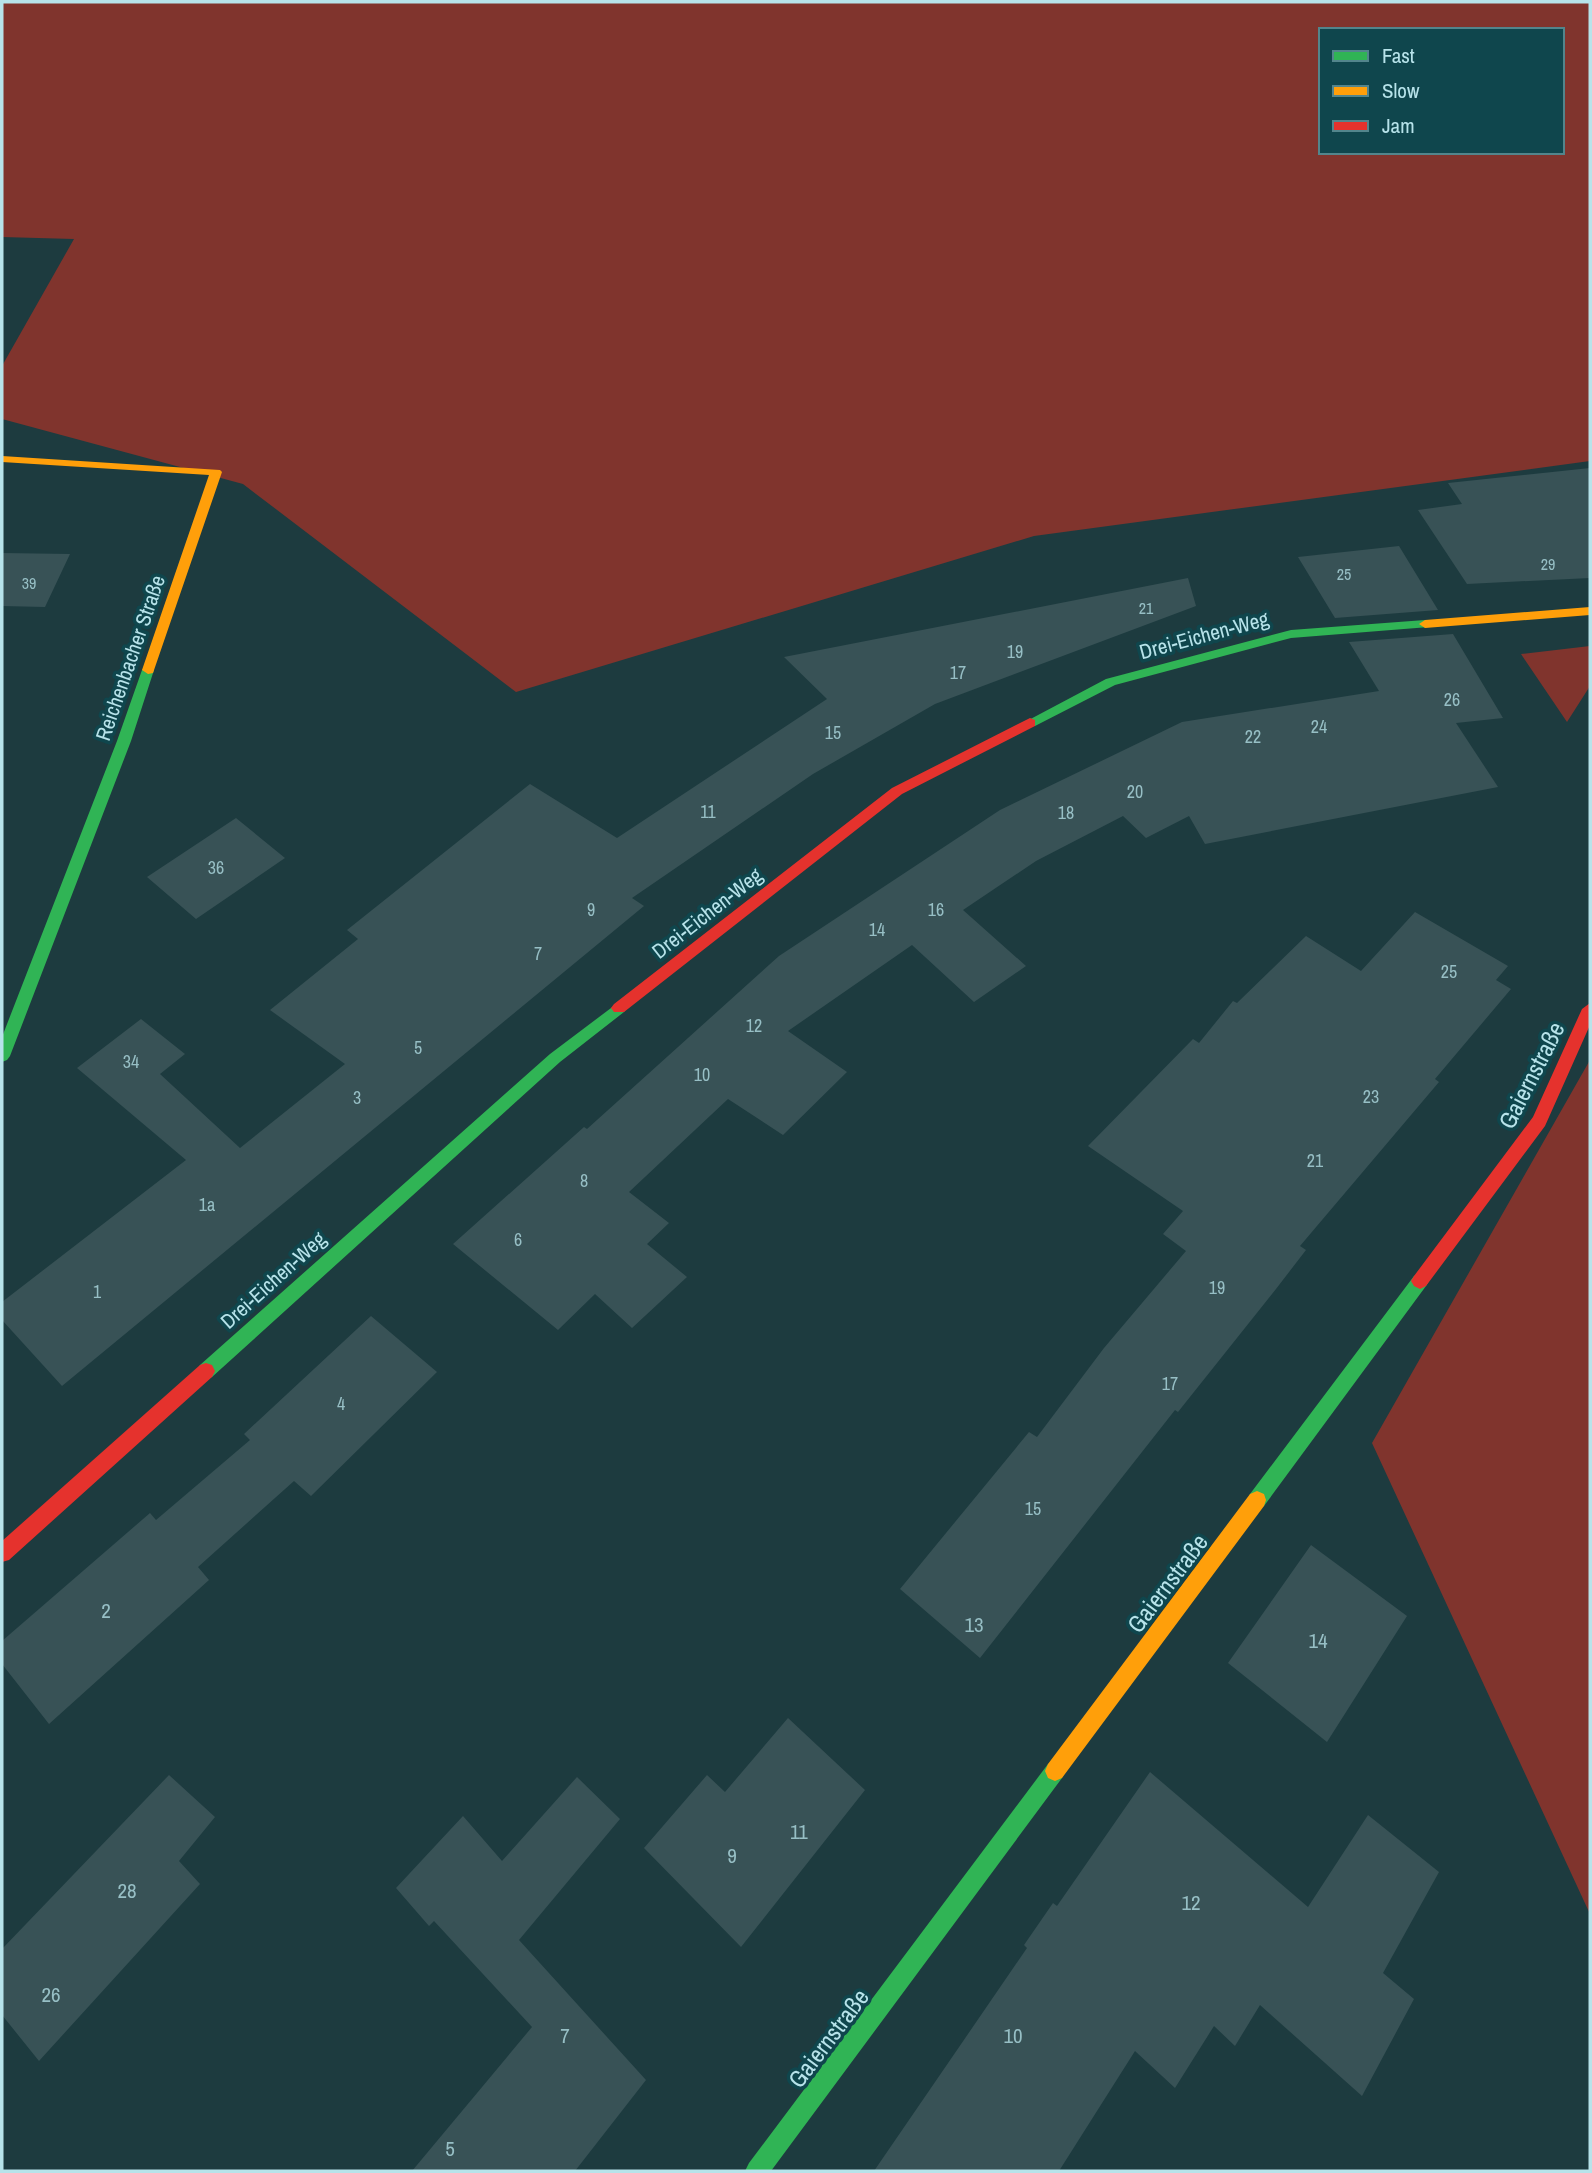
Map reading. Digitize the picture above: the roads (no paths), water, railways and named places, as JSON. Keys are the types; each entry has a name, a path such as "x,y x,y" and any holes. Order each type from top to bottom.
{"street":[{"name":"Reichenbacher Straße","path":"2,459 216,472 124,741 2,1056"},
{"name":"Drei-Eichen-Weg","path":"2,1553 555,1058 897,791 1111,682 1291,634 1590,611"},
{"name":"Gaiernstraße","path":"757,2171 1539,1121 1590,1009"}]}
